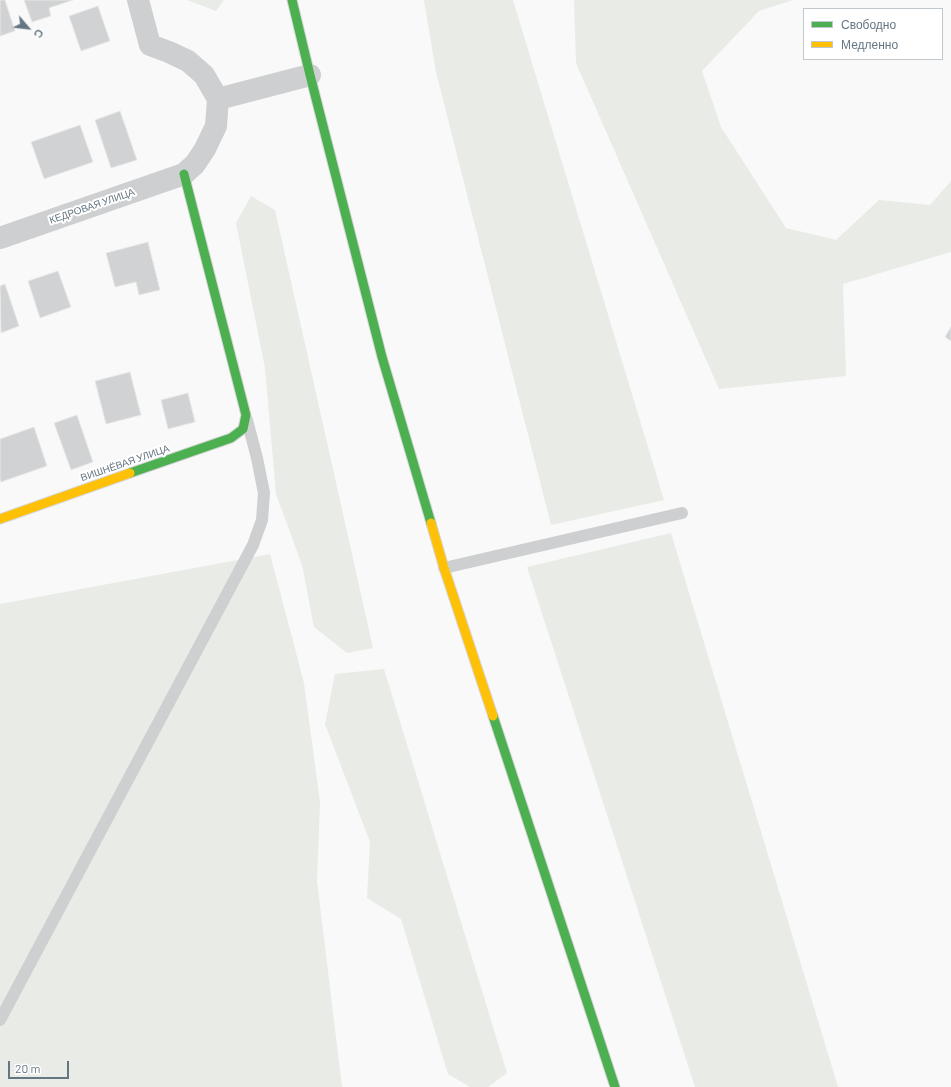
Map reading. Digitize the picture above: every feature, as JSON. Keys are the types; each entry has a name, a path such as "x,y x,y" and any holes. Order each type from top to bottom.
{"street":[{"path":"138,0 150,45 188,61 204,75 218,99 216,126 205,150 195,164 184,174 246,415"},
{"path":"292,0 382,357 444,568 615,1087"},
{"path":"218,99 310,75"},
{"name":"КЕДРОВАЯ УЛИЦА","path":"0,238 184,174"},
{"name":"ВИШНЁВАЯ УЛИЦА","path":"0,518 230,438 242,429 246,415"}],"lane":[{"path":"0,1020 253,545 262,520 264,493 246,415"},
{"path":"444,568 682,513"}],"shaded area":[{"path":"187,0 224,0 216,11"},
{"path":"424,0 513,0 664,500 551,525 436,72"},
{"path":"574,0 793,0 759,11 702,71 721,127 786,228 836,240 879,200 930,205 951,181 951,252 843,284 846,376 719,389 576,63"},
{"path":"251,196 275,210 373,648 347,653 314,627 302,565 276,494 265,368 236,223"},
{"path":"671,533 838,1087 695,1087 527,567"},
{"path":"270,554 304,683 320,802 317,881 342,1087 0,1087 0,604"},
{"path":"384,669 507,1073 488,1087 470,1087 448,1074 401,919 367,898 370,842 325,724 335,674"}],"building":[{"path":"0,0 5,0 15,31 0,36"},
{"path":"24,0 73,0 49,8 51,16 32,22"},
{"path":"98,6 110,41 81,51 69,16"},
{"path":"120,111 137,160 111,168 95,120"},
{"path":"80,125 93,162 44,179 31,142"},
{"path":"148,242 160,290 139,295 136,282 115,287 106,253"},
{"path":"58,271 71,307 40,318 28,281"},
{"path":"5,284 19,326 1,333 0,286"},
{"path":"951,327 951,341 945,337"},
{"path":"130,372 141,415 106,424 95,381"},
{"path":"188,393 195,422 168,429 161,400"},
{"path":"77,415 93,462 71,470 54,423"},
{"path":"34,427 47,466 1,482 0,439"}],"traffic: fast":[{"path":"292,0 382,357 431,523"},
{"path":"130,473 231,438 243,429 246,415 184,174"},
{"path":"493,716 615,1087"}],"traffic: slow":[{"path":"0,519 130,473"},
{"path":"431,523 444,568 493,716"}]}
